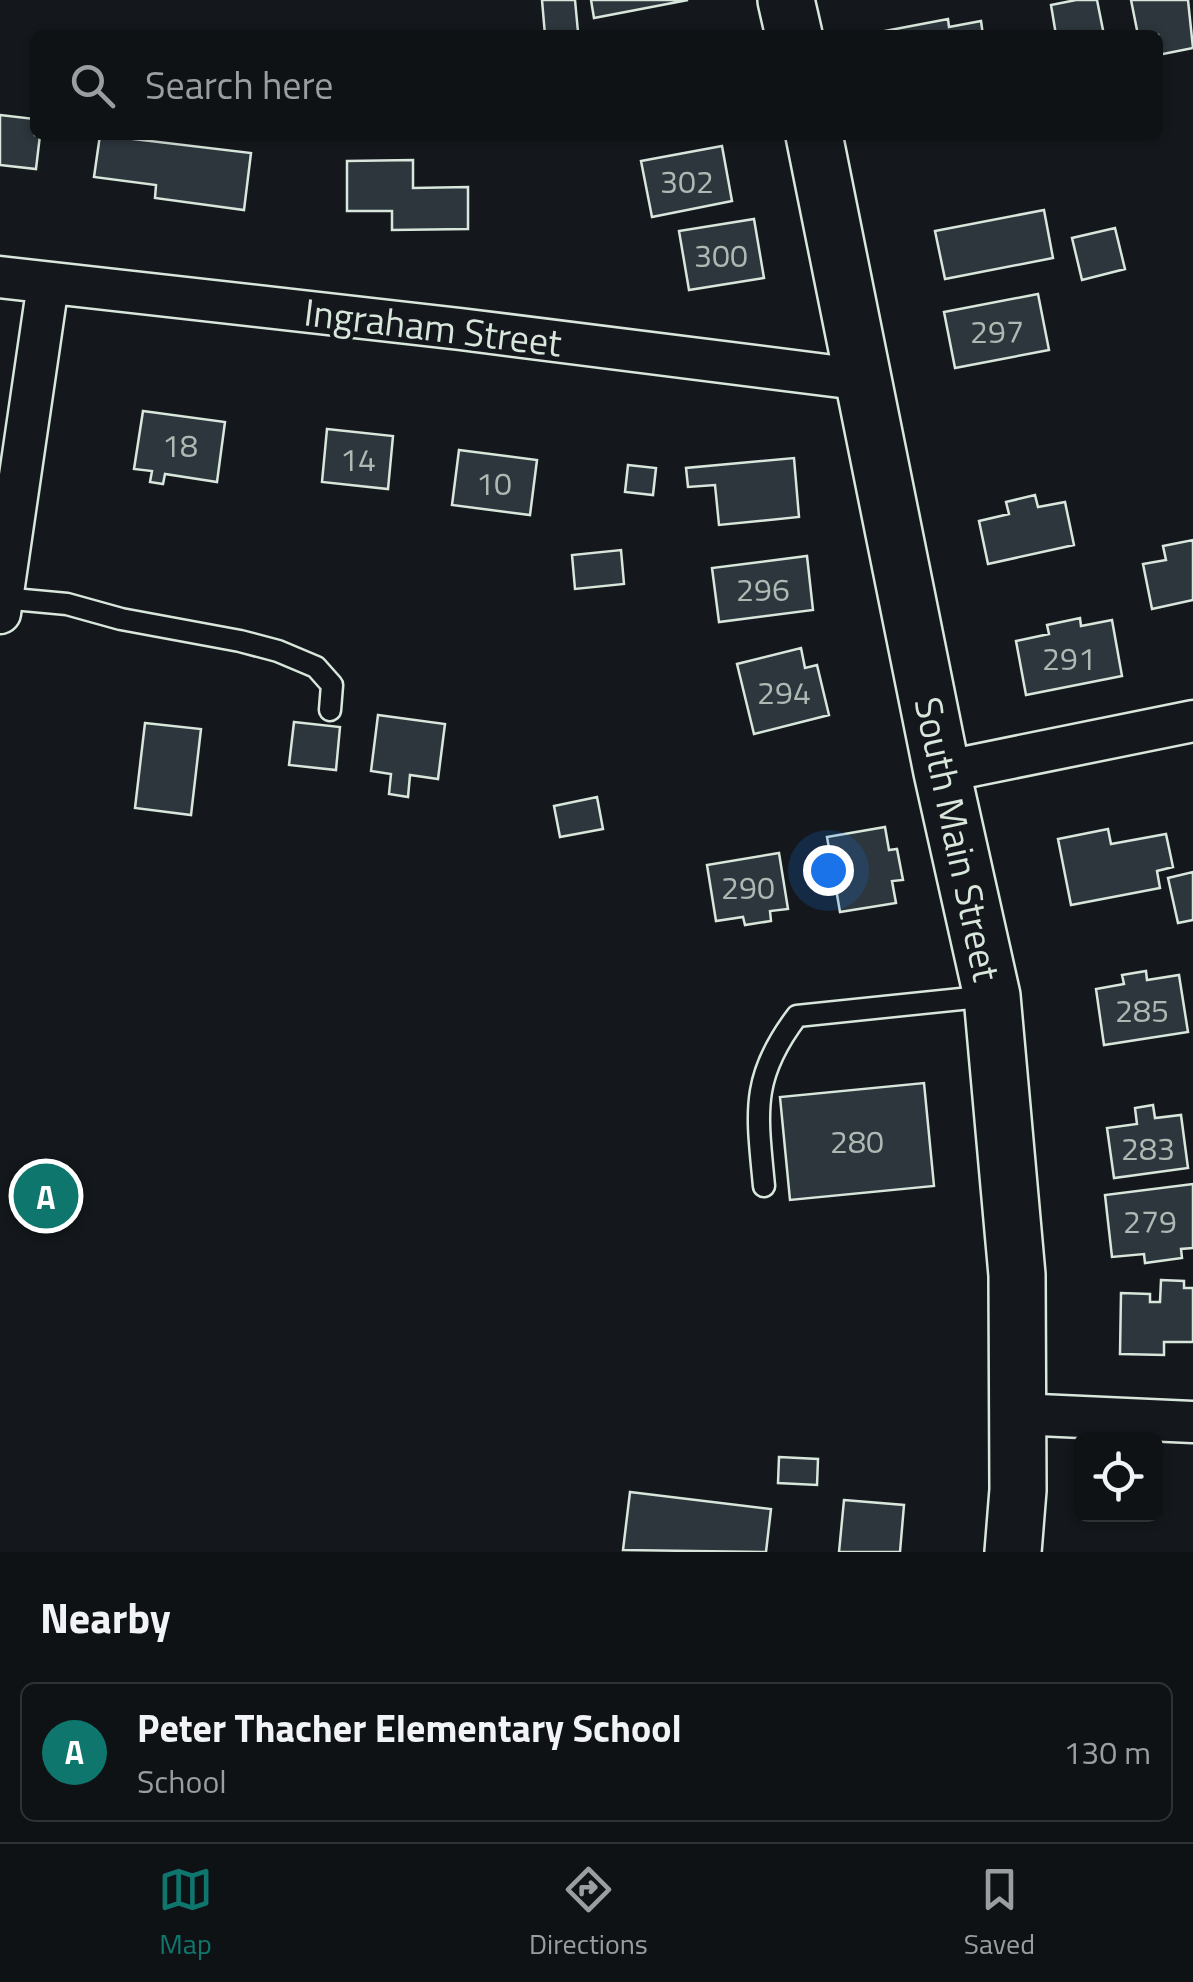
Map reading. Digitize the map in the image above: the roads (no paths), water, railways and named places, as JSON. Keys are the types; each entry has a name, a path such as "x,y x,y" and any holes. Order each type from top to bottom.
{"main road":[{"path":"786,0 793,30"},
{"name":"South Main Street","path":"815,140 942,772 992,996 1017,1274 1018,1414 1013,1552"}],"street":[{"name":"Ingraham Street","path":"0,277 866,380"},
{"path":"1,605 48,284"},
{"path":"942,772 1193,721"},
{"path":"1018,1414 1193,1422"}],"lane":[{"path":"1,605 67,604 278,651 316,667 332,685 330,710"},
{"path":"764,1186 757,1108 761,1086 776,1044 797,1016 992,996"}],"place":[{"name":"Peter Thacher Elementary School","path":"46,1196"}]}
